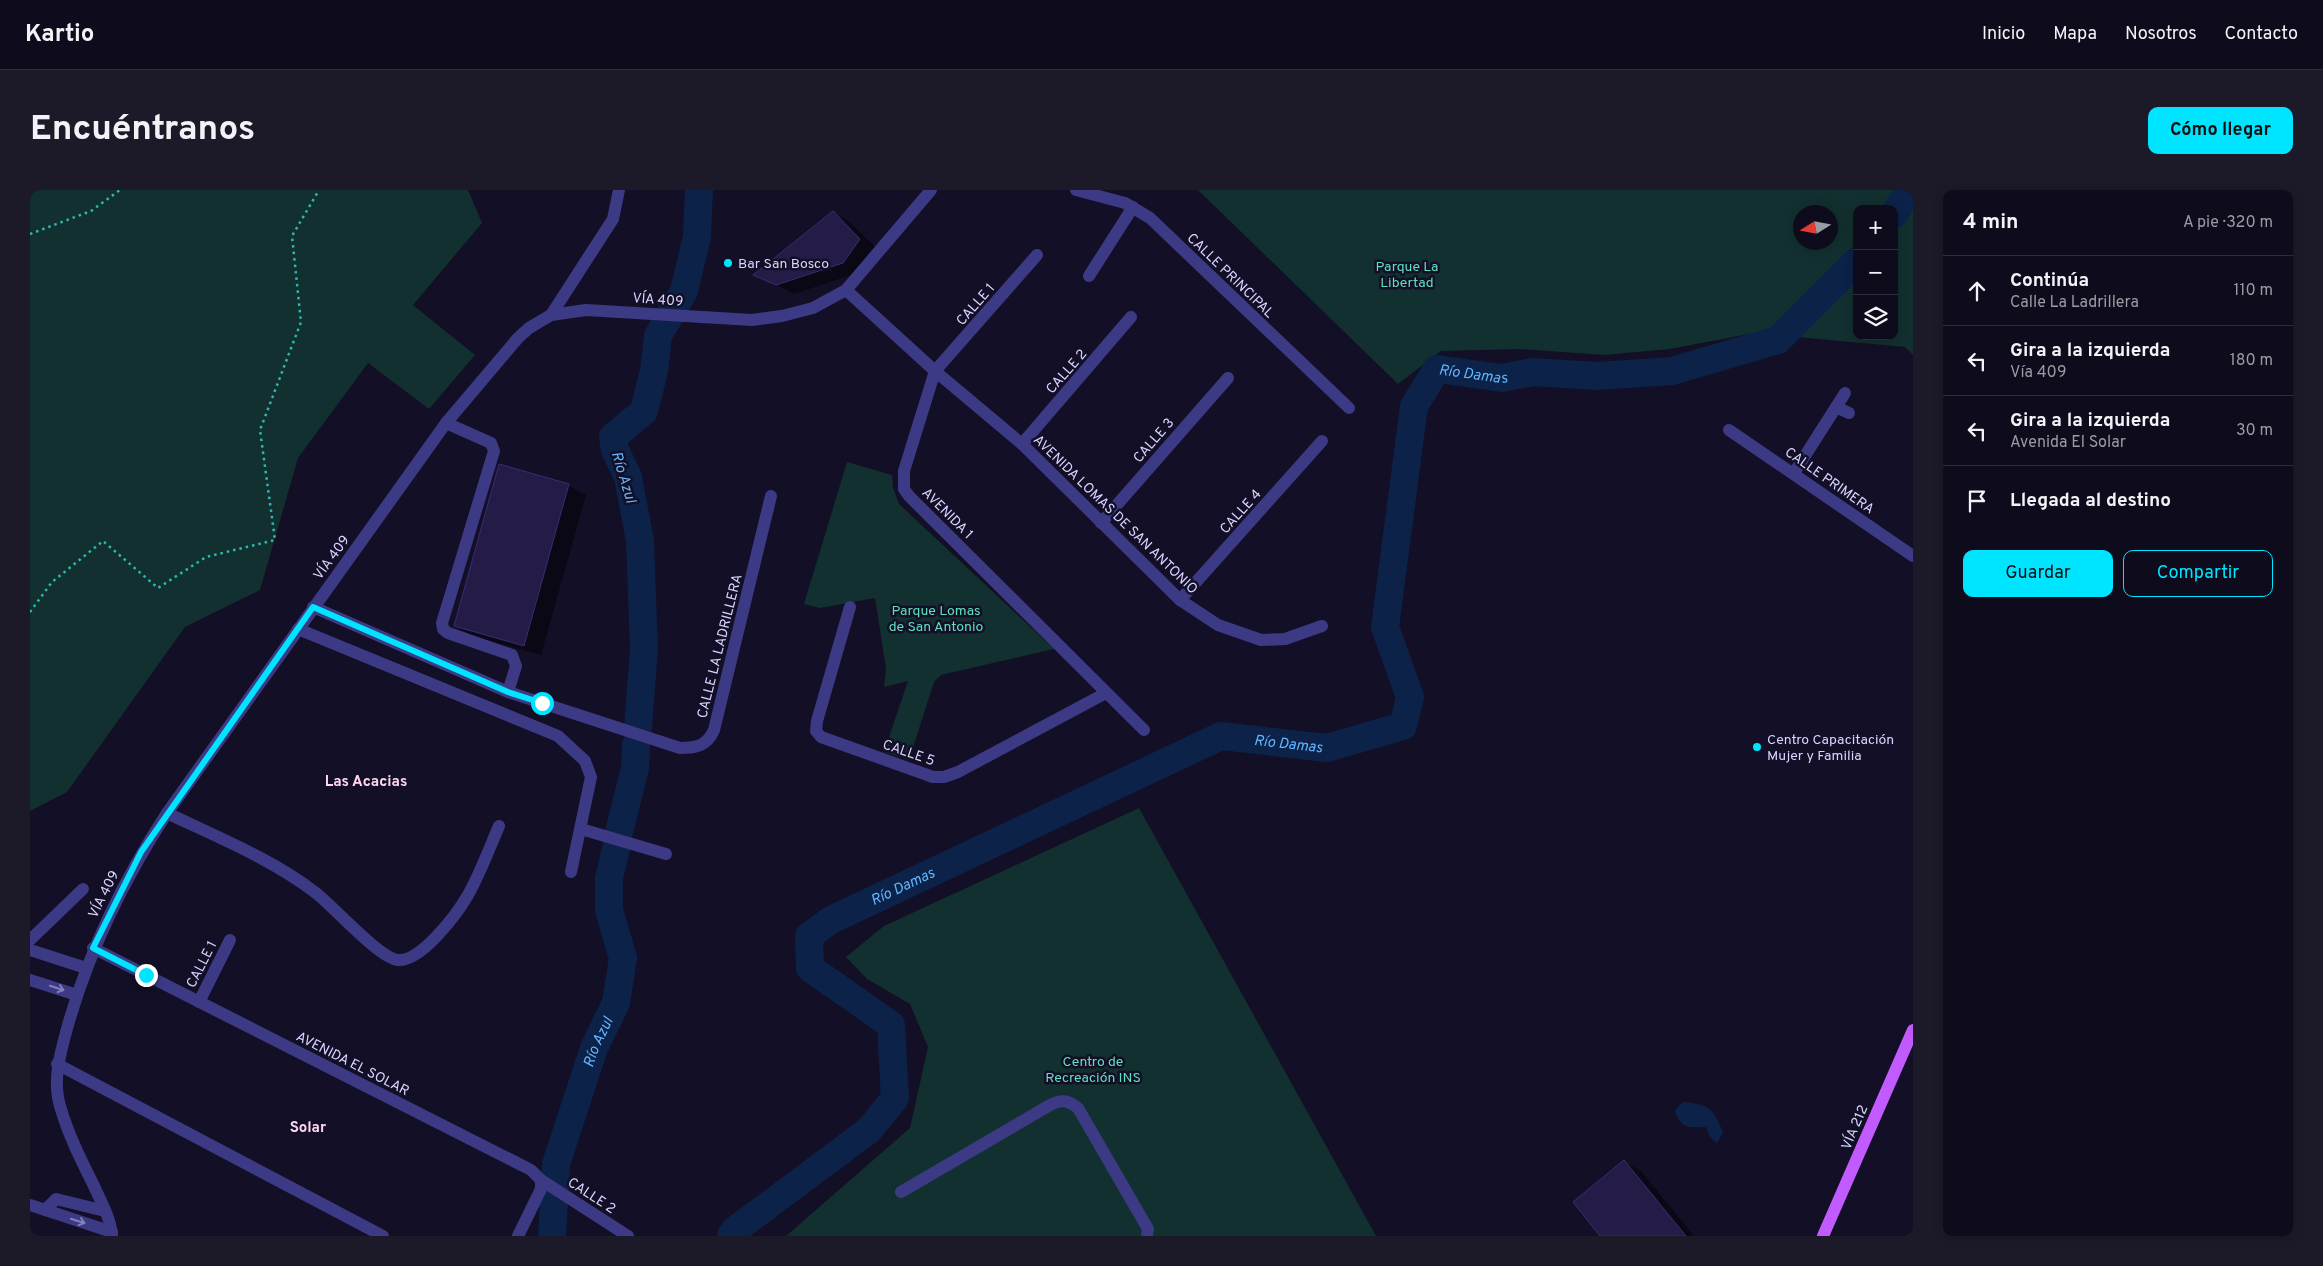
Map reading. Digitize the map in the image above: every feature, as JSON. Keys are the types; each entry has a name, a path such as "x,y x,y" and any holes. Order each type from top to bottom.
{"main road":[{"name":"VÍA 212","path":"1822,1236 1913,1030"}],"street":[{"path":"551,315 613,219 619,190"},
{"name":"VÍA 409","path":"112,1234 105,1211 70,1137 60,1104 57,1064 77,994 93,948 141,852 167,813 446,423 518,338 538,321 551,315 586,310 752,320 782,316 813,308 846,290 931,190"},
{"name":"CALLE PRINCIPAL","path":"1076,190 1133,207 1150,218 1349,408"},
{"path":"1089,276 1133,207"},
{"name":"CALLE 1","path":"935,372 1037,255"},
{"path":"846,290 935,372"},
{"name":"CALLE 2","path":"1022,444 1132,317"},
{"name":"AVENIDA LOMAS DE SAN ANTONIO","path":"935,372 1022,444 1180,600 1218,625 1261,640 1285,639 1322,626"},
{"name":"AVENIDA 1","path":"935,372 904,471 904,488 1144,730"},
{"name":"CALLE 3","path":"1101,523 1228,378"},
{"path":"1794,473 1845,393"},
{"path":"1836,408 1849,413"},
{"path":"446,423 491,443 494,451 442,623 443,629 448,633 512,655 516,666 508,692"},
{"name":"CALLE PRIMERA","path":"1729,430 1913,556"},
{"name":"CALLE 4","path":"1180,600 1322,441"},
{"name":"CALLE LA LADRILLERA","path":"313,607 508,692 680,748 693,748 709,741 714,730 771,496"},
{"name":"CALLE 5","path":"850,607 817,720 816,731 821,737 933,777 958,772 1106,693"},
{"path":"298,628 558,736 584,760 589,768 591,777 571,872"},
{"path":"167,813 280,869 316,893 380,951 398,960 413,957 429,945 468,896 499,826"},
{"path":"581,828 666,854"},
{"path":"30,940 82,889"},
{"name":"CALLE 1","path":"199,1002 230,940"},
{"name":"AVENIDA EL SOLAR","path":"93,948 531,1170 544,1182"},
{"path":"30,950 86,968"},
{"path":"30,980 77,994"},
{"path":"57,1064 382,1236"},
{"path":"901,1192 1050,1105 1068,1100 1078,1108 1148,1229 1147,1236"},
{"path":"518,1236 539,1196 544,1182"},
{"name":"CALLE 2","path":"544,1182 628,1236"},
{"path":"45,1210 56,1199 105,1211"},
{"path":"30,1206 112,1234"}],"path":[{"path":"30,234 91,211 120,190"},
{"path":"30,612 52,582 103,541 158,588 206,557 275,540 260,430 301,322 292,236 319,190"}],"green space":[{"path":"30,190 468,190 482,223 413,305 475,355 429,409 368,363 298,458 260,590 185,627 67,792 30,811"},
{"name":"Parque La Libertad","path":"1198,190 1913,190 1913,355 1905,347 1754,333 1670,349 1604,355 1519,349 1441,351 1398,384"},
{"name":"Parque Lomas de San Antonio","path":"847,462 892,475 893,488 899,504 1054,649 941,675 934,682 909,760 884,752 908,681 884,687 886,669 875,598 820,608 804,604"},
{"name":"Centro de Recreación INS","path":"1139,808 1376,1236 786,1236 910,1128 928,1047 910,1004 867,979 846,957 884,926"}],"water":[{"path":"1683,1102 1705,1106 1713,1113 1723,1133 1717,1143 1710,1137 1706,1127 1690,1127 1682,1124 1675,1110"}],"building":[{"path":"833,211 860,239 843,263 776,285 753,275"},
{"path":"499,464 569,484 524,646 454,626"},
{"path":"1624,1160 1686,1236 1600,1236 1573,1202"}],"waterway":[{"name":"Río Azul","path":"638,727 644,649 640,541 628,477 615,450 613,437 644,411 654,371 658,336 684,291 697,237 699,190"},
{"name":"Río Damas","path":"1898,208 1910,190"},
{"name":"Río Damas","path":"731,1236 735,1230 869,1130 895,1098 891,1025 810,968 809,936 831,920 1221,736 1327,748 1403,726 1410,697 1385,627 1414,406 1437,369 1502,378 1533,372 1597,376 1672,371 1778,340 1853,265"},
{"name":"Río Azul","path":"619,832 635,768 636,745"},
{"name":"Río Azul","path":"552,1236 556,1164 594,1048 616,1003 623,958 609,910 609,878 616,849"}],"place":[{"name":"Bar San Bosco","path":"728,263"},
{"name":"Centro Capacitación Mujer y Familia","path":"1757,747"}],"district":[{"name":"Las Acacias","path":"366,781"},
{"name":"Solar","path":"308,1127"}],"route":[{"path":"146,975 93,948 141,852 313,607 508,692 542,703"}]}
